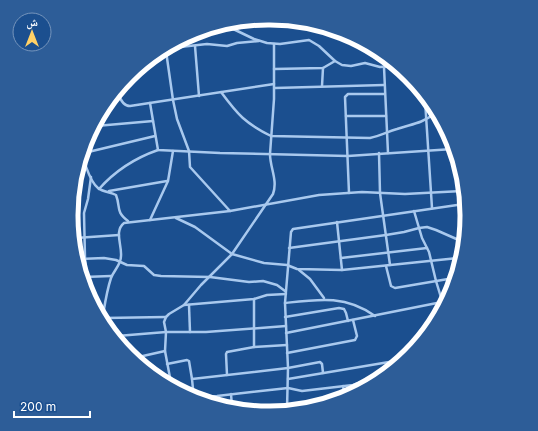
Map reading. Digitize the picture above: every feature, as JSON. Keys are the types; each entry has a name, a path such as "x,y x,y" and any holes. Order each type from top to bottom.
{"street":[{"path":"233,29 261,41 274,44 309,40 319,46 338,64 346,66 365,63 376,66 388,67"},
{"path":"181,47 207,44 227,46 240,42 261,41"},
{"path":"169,377 165,351 166,332 164,322 166,317 184,305 232,254 273,194 275,188 275,177 270,163 274,86 274,44"},
{"path":"196,46 199,96"},
{"path":"167,55 173,100 177,119 189,151 190,167 230,211"},
{"path":"274,69 323,68 335,61"},
{"path":"384,67 384,94 388,153"},
{"path":"322,86 323,68"},
{"path":"120,98 122,102 127,106 274,86 384,84"},
{"path":"221,92 235,112 257,129 271,136 370,138 426,120 431,116"},
{"path":"349,193 346,95 384,94"},
{"path":"150,103 158,150"},
{"path":"425,108 432,208"},
{"path":"346,116 386,116"},
{"path":"101,126 153,121"},
{"path":"90,152 156,136"},
{"path":"99,189 109,177 136,159 158,150 348,156 447,149"},
{"path":"150,220 168,180 173,151"},
{"path":"379,153 380,193 390,265"},
{"path":"85,165 95,185 99,189 110,192 116,196 118,210 129,222"},
{"path":"85,265 84,213 88,199 91,177"},
{"path":"110,192 168,180"},
{"path":"104,311 112,276 120,263 121,255 119,235 120,226 124,223 265,206 319,195 349,193 405,194 458,191"},
{"path":"287,405 288,368 285,303 287,265 291,232 293,229 459,204"},
{"path":"414,211 422,238 427,248 441,298"},
{"path":"175,217 195,227 232,254 264,263 287,265 298,269 342,270 455,258"},
{"path":"337,222 342,270"},
{"path":"289,248 386,236 427,227 458,240"},
{"path":"80,238 119,235"},
{"path":"341,258 427,248"},
{"path":"85,258 104,258 127,265 144,266 154,275 210,277 249,282 263,281 277,285 286,293"},
{"path":"386,266 392,286 395,288 448,279"},
{"path":"298,269 310,279 325,299"},
{"path":"89,277 112,276"},
{"path":"184,305 254,299 267,295 286,293"},
{"path":"254,299 254,347"},
{"path":"285,303 325,299 356,304 376,316"},
{"path":"286,333 438,304"},
{"path":"189,305 190,332"},
{"path":"285,317 339,308 344,309 348,321"},
{"path":"108,316 166,317"},
{"path":"287,353 355,340 357,336 353,320"},
{"path":"122,336 286,326"},
{"path":"227,375 226,353 254,347 287,345"},
{"path":"141,357 165,351"},
{"path":"167,364 187,360 189,361 194,390"},
{"path":"192,379 288,368 320,362 322,364 323,374"},
{"path":"288,379 392,362"},
{"path":"210,397 288,388 302,391 357,384"},
{"path":"343,386 344,390"},
{"path":"231,394 232,402"}]}
